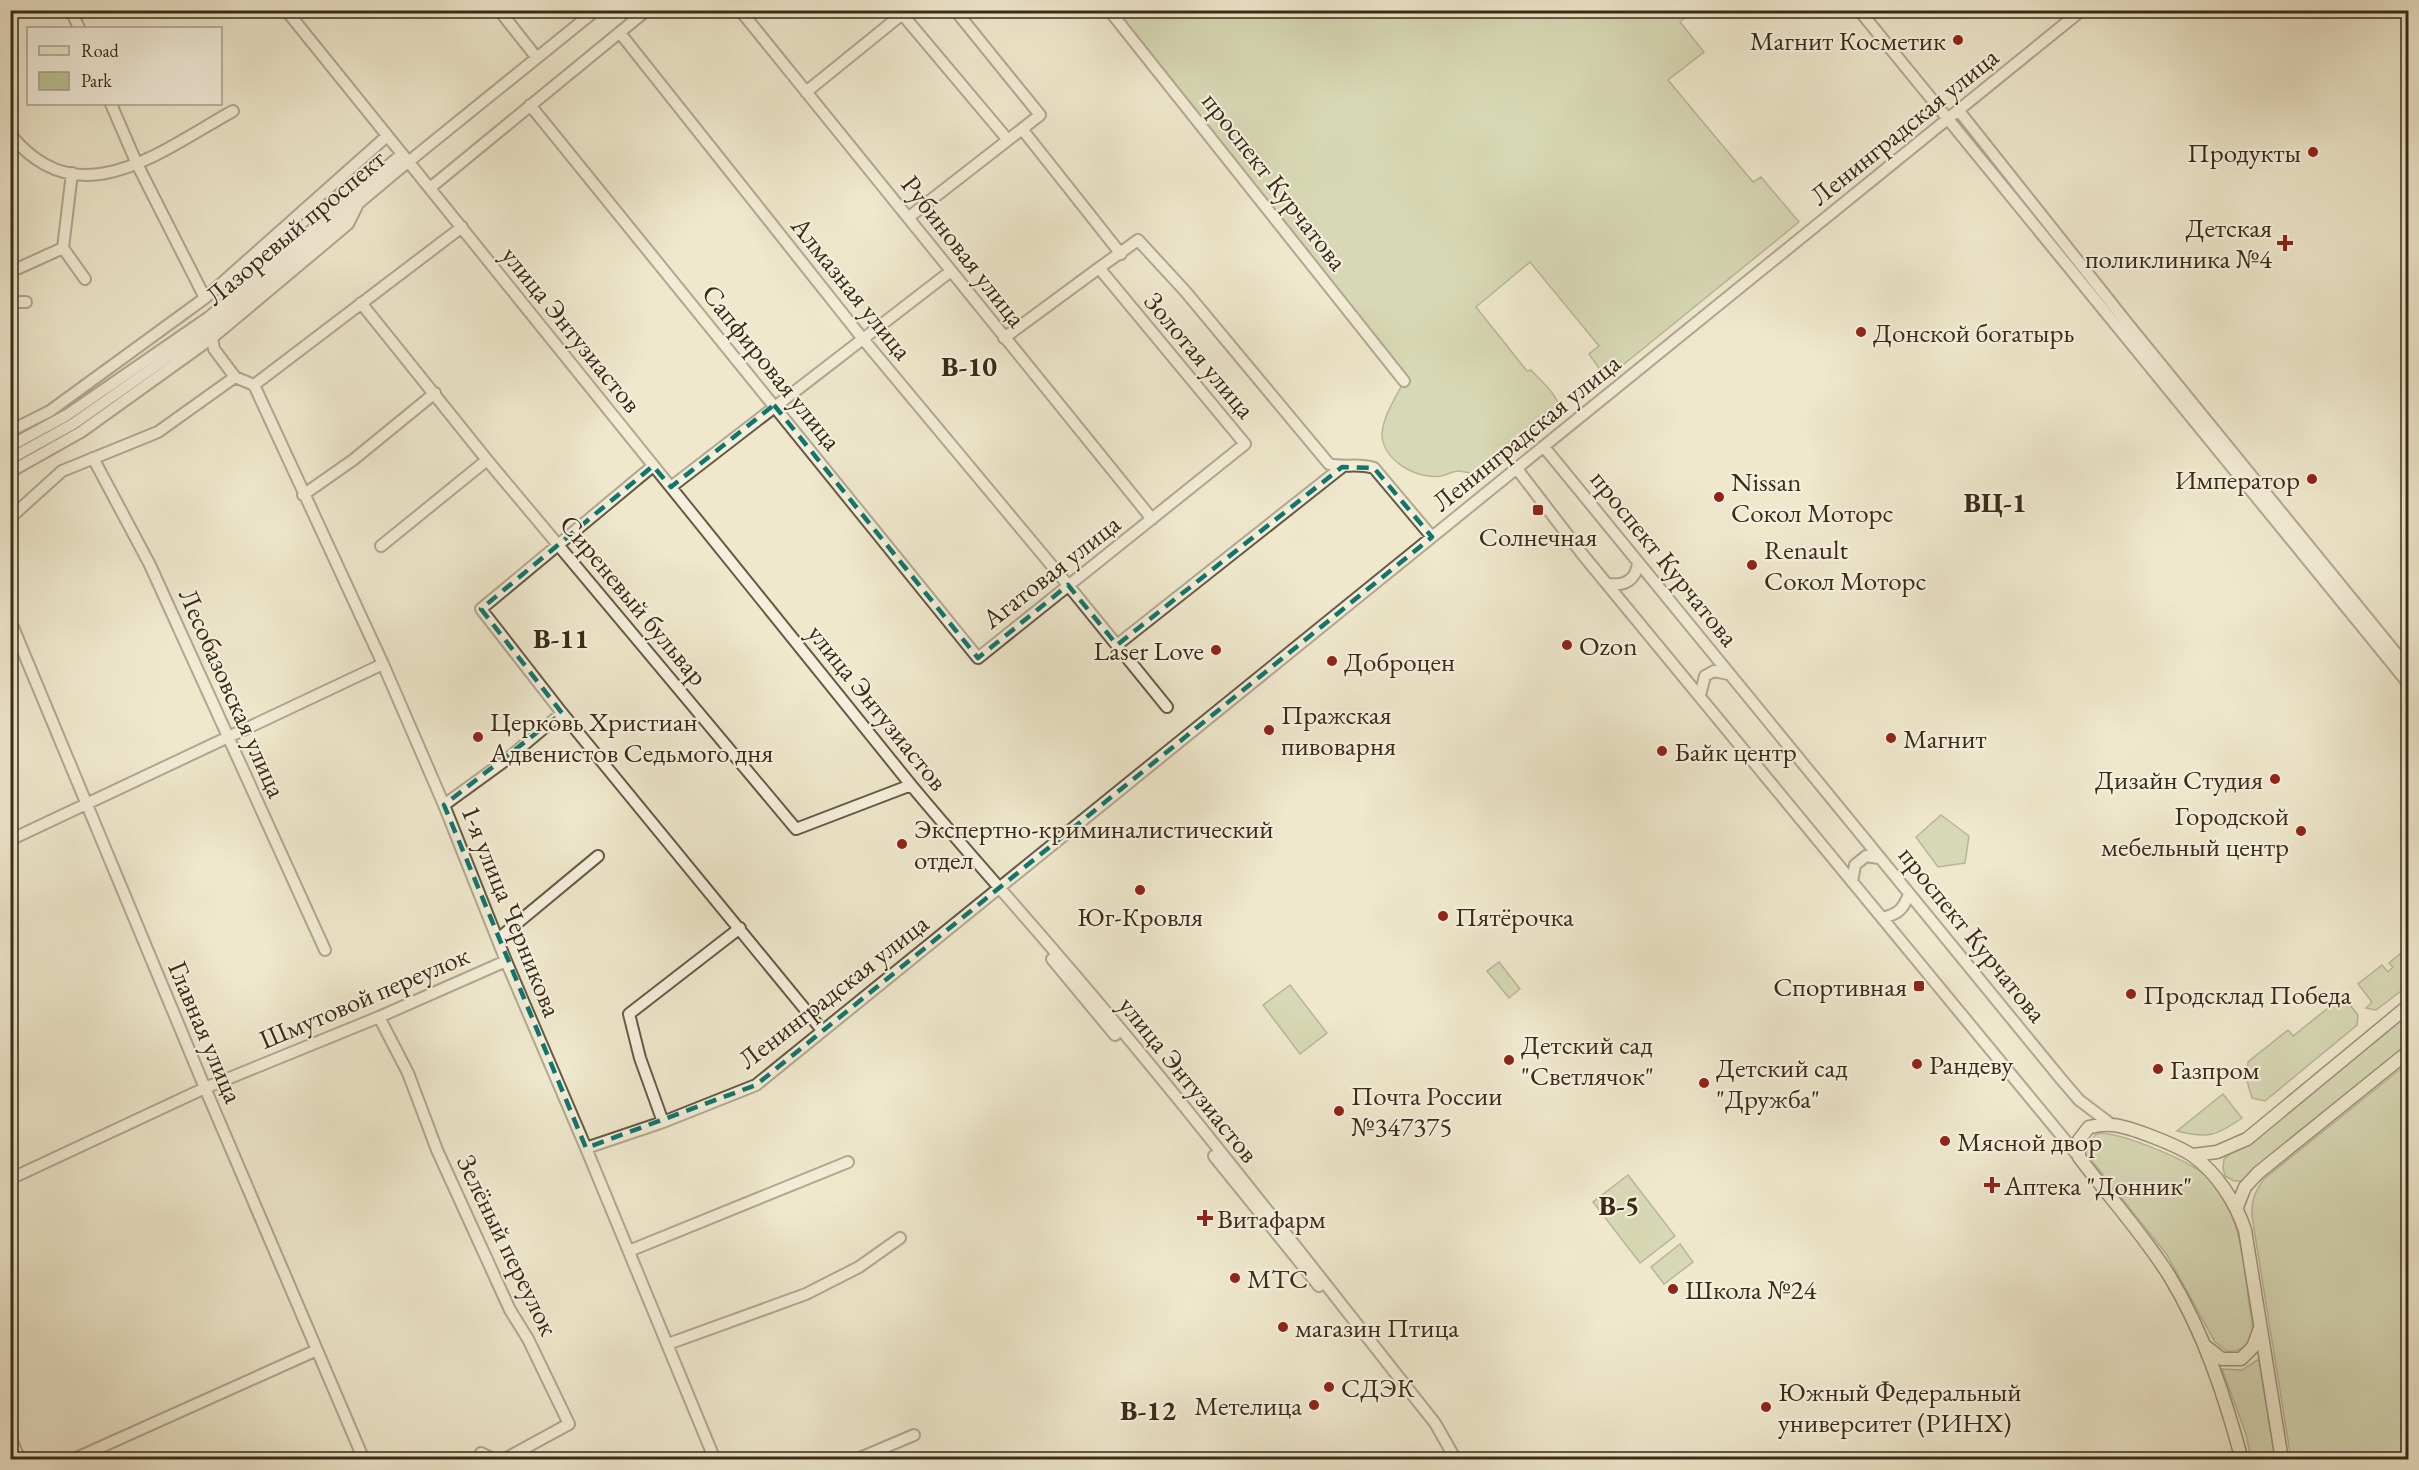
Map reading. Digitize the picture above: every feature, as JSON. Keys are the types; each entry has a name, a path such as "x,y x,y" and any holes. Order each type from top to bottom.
{"main road":[{"path":"2193,1155 2217,1152 2247,1139 2409,1006"},
{"path":"2237,1207 2246,1187 2258,1173 2409,1052"},
{"name":"проспект Курчатова","path":"2112,1125 2146,1134 2193,1155 2222,1185 2237,1207 2245,1230 2282,1460"},
{"path":"2112,1125 2089,1127 2079,1140 2079,1157 2169,1276 2205,1346 2231,1419 2242,1460"},
{"path":"2205,1346 2222,1359 2241,1359 2253,1347 2261,1327"}],"street":[{"path":"71,10 79,27"},
{"name":"улица Энтузиастов","path":"286,10 911,785 999,892 1074,973 1306,1258 1435,1423 1456,1460"},
{"path":"499,10 537,58"},
{"name":"Лазоревый проспект","path":"10,446 67,415 209,317 405,158 537,58 596,10"},
{"path":"430,188 647,10"},
{"name":"Рубиновая улица","path":"740,10 1152,519"},
{"path":"909,217 1040,115 955,10"},
{"name":"проспект Курчатова","path":"1109,10 1404,381"},
{"path":"1859,10 2409,683"},
{"name":"Ленинградская улица","path":"586,1148 663,1122 756,1085 822,1030 999,892 1432,537 1518,470 2083,10"},
{"path":"806,92 904,12 1008,140"},
{"name":"Алмазная улица","path":"620,33 863,339 1167,707"},
{"path":"111,105 137,164 205,298"},
{"name":"Сапфировая улица","path":"530,105 978,658"},
{"path":"10,134 37,160 64,172 88,176 107,175 137,164 233,111"},
{"path":"1959,111 2135,333 2409,668"},
{"path":"1022,129 1121,254"},
{"path":"10,431 50,411 205,298 387,136"},
{"name":"Лазоревый проспект","path":"10,459 73,424 211,327 358,203 405,158"},
{"path":"72,173 63,248 85,279"},
{"path":"10,472 81,432 212,338 348,224 358,203"},
{"path":"212,338 214,349 235,377 254,385 462,227"},
{"path":"1004,338 1138,240 1185,291 1329,464 1342,467"},
{"path":"10,272 63,248"},
{"name":"Золотая улица","path":"1099,268 1245,444 1152,519"},
{"path":"671,487 774,405 951,271"},
{"path":"10,302 26,302"},
{"name":"Сиреневый бульвар","path":"361,303 487,460 796,829 911,785"},
{"path":"10,518 62,471 158,432 235,377"},
{"name":"1-я улица Черникова","path":"254,385 383,664 444,805 506,961 668,1344 714,1460"},
{"path":"303,495 353,460 435,393"},
{"name":"проспект Курчатова","path":"1545,448 2079,1100 2112,1125"},
{"name":"Лесобазовская улица","path":"93,458 150,565 325,950"},
{"path":"381,546 487,460"},
{"path":"1117,645 1342,467 1353,464 1374,468 1432,537"},
{"path":"653,466 481,609 562,713 822,1030"},
{"path":"1449,1460 1434,1431 999,892 1518,470 1582,555 1700,695 2079,1157"},
{"name":"Агатовая улица","path":"978,658 1152,519"},
{"path":"1608,584 1623,584 1630,581 1638,563"},
{"name":"Главная улица","path":"11,623 205,1088 364,1460"},
{"path":"10,840 383,664"},
{"path":"1700,695 1705,676 1714,671 1728,674"},
{"path":"444,805 506,760 562,713"},
{"path":"498,939 598,856"},
{"path":"1852,882 1855,865 1866,856 1879,858"},
{"path":"1882,918 1894,915 1904,908 1909,894"},
{"path":"663,1122 640,1059 629,1014 740,928"},
{"name":"Шмутовой переулок","path":"10,1179 205,1088 379,1017 506,961"},
{"name":"Зелёный переулок","path":"379,1017 408,1073 437,1150 510,1310 528,1339 569,1424 503,1460"},
{"path":"629,1251 849,1162"},
{"path":"668,1344 806,1294 859,1267 900,1238"},
{"path":"72,1460 317,1350"},
{"path":"855,1460 914,1435"},
{"path":"10,1437 20,1460"},
{"path":"481,1453 495,1460"}],"highlighted area":[{"path":"774,405 978,658 1068,585 1117,645 1342,467 1374,468 1432,537 756,1085 586,1148 444,805 562,713 481,609 653,466 671,487"}],"green space":[{"path":"1115,11 1694,11 1680,22 1704,52 1668,80 1753,182 1761,177 1799,222 1613,373 1601,371 1589,354 1599,346 1530,262 1476,307 1527,371 1531,370 1556,398 1560,411 1559,418 1487,475 1459,471 1441,476 1422,475 1394,460 1388,452 1382,434 1390,407 1404,381"},
{"path":"1941,815 1969,836 1965,863 1938,867 1916,837"},
{"path":"2408,947 2408,981 2405,981 2405,988 2376,1010 2366,1008 2372,1002 2358,984 2382,965 2388,972 2393,967 2389,963"},
{"path":"1499,962 1520,989 1509,998 1487,971"},
{"path":"1290,985 1327,1033 1300,1054 1263,1005"},
{"path":"2343,996 2358,1015 2357,1025 2265,1101 2252,1098 2247,1081 2248,1062 2288,1030 2293,1036"},
{"path":"2408,1009 2408,1048 2244,1181 2234,1181 2225,1176 2224,1159"},
{"path":"2408,1063 2408,1459 2291,1459 2252,1216 2254,1196 2264,1179"},
{"path":"2223,1094 2242,1118 2225,1129 2211,1134 2197,1135 2177,1131"},
{"path":"2100,1133 2125,1138 2189,1164 2209,1179 2219,1192 2234,1222 2245,1271 2253,1328 2251,1340 2246,1346 2239,1350 2227,1351 2215,1342 2167,1255 2089,1157 2087,1145 2095,1135"},
{"path":"1628,1175 1675,1236 1640,1263 1593,1202"},
{"path":"1680,1244 1693,1262 1664,1284 1651,1267"},
{"path":"2259,1359 2275,1459 2251,1459 2246,1434 2222,1369 2242,1370"}],"place":[{"name":"Магнит Косметик","path":"1958,40"},
{"name":"Продукты","path":"2313,152"},
{"name":"Детская поликлиника №4","path":"2285,243"},
{"name":"Донской богатырь","path":"1861,332"},
{"name":"Император","path":"2312,479"},
{"name":"Nissan Сокол Моторс","path":"1719,497"},
{"name":"Солнечная","path":"1538,510"},
{"name":"Renault Сокол Моторс","path":"1752,565"},
{"name":"Ozon","path":"1567,645"},
{"name":"Laser Love","path":"1216,650"},
{"name":"Доброцен","path":"1332,661"},
{"name":"Пражская пивоварня","path":"1269,730"},
{"name":"Церковь Христиан Адвенистов Седьмого дня","path":"478,737"},
{"name":"Магнит","path":"1891,738"},
{"name":"Байк центр","path":"1662,751"},
{"name":"Дизайн Студия","path":"2275,779"},
{"name":"Городской мебельный центр","path":"2301,831"},
{"name":"Экспертно-криминалистический отдел","path":"902,844"},
{"name":"Юг-Кровля","path":"1140,890"},
{"name":"Пятёрочка","path":"1443,916"},
{"name":"Спортивная","path":"1919,986"},
{"name":"Продсклад Победа","path":"2131,994"},
{"name":"Детский сад \"Светлячок\"","path":"1509,1060"},
{"name":"Рандеву","path":"1917,1064"},
{"name":"Газпром","path":"2158,1069"},
{"name":"Детский сад \"Дружба\"","path":"1704,1083"},
{"name":"Почта России №347375","path":"1339,1111"},
{"name":"Мясной двор","path":"1945,1141"},
{"name":"Аптека \"Донник\"","path":"1992,1185"},
{"name":"Витафарм","path":"1205,1218"},
{"name":"МТС","path":"1235,1278"},
{"name":"Школа №24","path":"1673,1289"},
{"name":"магазин Птица","path":"1283,1327"},
{"name":"СДЭК","path":"1329,1387"},
{"name":"Метелица","path":"1314,1405"},
{"name":"Южный Федеральный университет (РИНХ)","path":"1766,1407"}],"district":[{"name":"В-10","path":"969,366"},
{"name":"ВЦ-1","path":"1995,502"},
{"name":"В-11","path":"561,638"},
{"name":"В-5","path":"1619,1205"},
{"name":"В-12","path":"1148,1410"}]}
